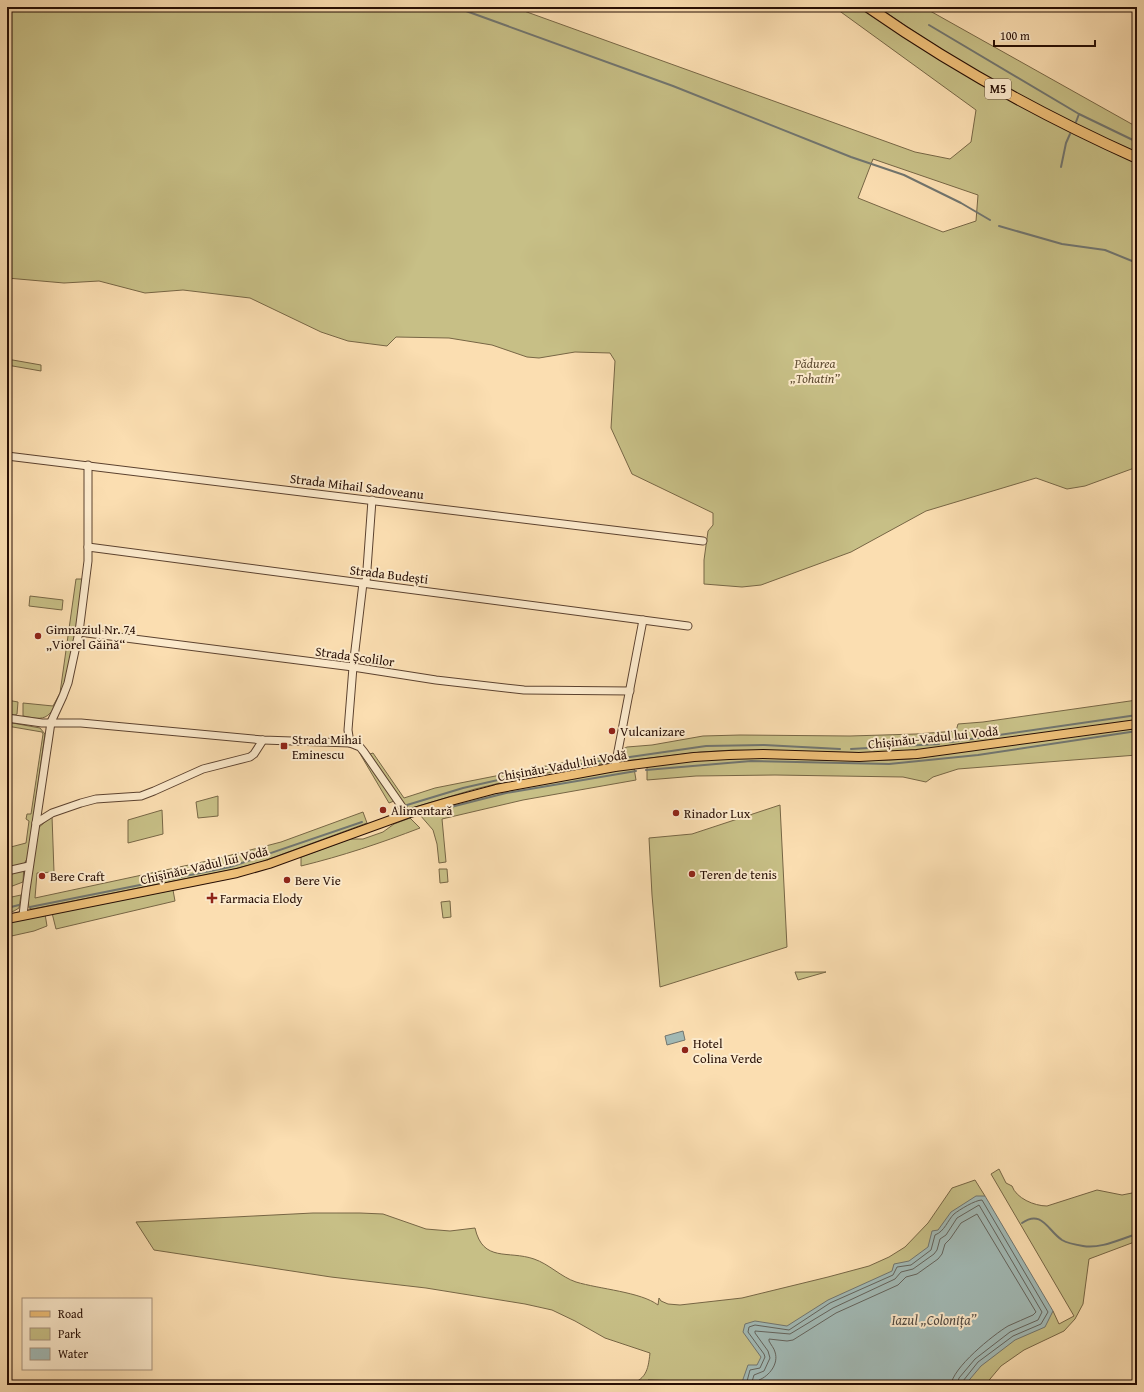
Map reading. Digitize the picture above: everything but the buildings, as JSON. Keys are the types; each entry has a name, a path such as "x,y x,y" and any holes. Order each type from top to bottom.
{"highway":[{"name":"M5","path":"868,7 908,35 1000,90 1055,119 1137,158"}],"main road":[{"name":"Chișinău-Vadul lui Vodă","path":"7,919 238,872 276,861 407,814 451,800 496,789 615,767 694,757 729,755 763,754 859,757 917,754 1137,724"}],"street":[{"name":"Strada Mihail Sadoveanu","path":"7,456 703,541"},
{"path":"23,915 51,722 64,696 79,632 88,561 88,465"},
{"path":"350,743 348,730 353,667 365,583 372,500"},
{"name":"Strada Budești","path":"88,546 688,626"},
{"path":"615,767 643,620"},
{"name":"Strada Școlilor","path":"79,632 353,667 436,680 524,690 630,691"},
{"path":"7,718 42,723 81,723 263,740 350,743 360,747 407,814"},
{"path":"36,823 52,814 81,803 101,798 141,796 203,769 250,757 257,751 263,740"},
{"path":"7,871 29,866"}],"green space":[{"name":"Pădurea „Tohatin”","path":"7,7 513,7 915,152 950,159 971,142 976,110 834,7 862,7 892,28 1137,162 1137,467 1085,486 1067,489 1036,478 926,511 851,552 761,585 742,587 704,584 704,560 708,531 713,525 713,513 632,474 611,428 615,361 610,353 575,352 539,358 527,357 492,345 449,338 396,337 387,346 348,341 321,332 250,298 183,290 145,293 99,281 64,283 7,278","holes":["873,159 978,195 976,221 943,232 858,198"]},
{"path":"878,7 923,7 1137,127 1137,153 1043,107 995,81 947,53"},
{"path":"7,359 41,365 41,371 7,365"},
{"path":"76,579 83,579 72,654 61,695 53,709 45,717 37,718 23,716 23,703 53,706 60,693"},
{"path":"30,596 63,600 62,610 29,606"},
{"path":"7,700 18,702 17,714 7,714"},
{"path":"1137,700 1137,720 931,749 882,753 733,750 701,752 624,761 621,757 621,750 627,747 652,745 703,736 850,736 956,731 958,724 983,722"},
{"path":"7,722 40,728 45,734 28,857 24,864 23,882 7,888 7,848 26,843 29,821 26,819 27,814 31,814 43,734 42,732 7,726"},
{"path":"1137,727 1137,755 958,769 933,777 926,782 903,777 775,775 696,776 647,780 647,766 682,762 741,758 847,760 910,759"},
{"path":"359,752 362,753 394,801 389,803"},
{"path":"373,753 404,798 435,788 566,762 615,756 612,762 525,777 475,789 408,808 370,754"},
{"path":"634,768 636,780 523,800 442,819 446,862 439,863 437,844 433,830 420,815 446,806 499,792"},
{"path":"218,796 218,816 198,818 196,802"},
{"path":"780,805 787,947 660,987 652,895 649,838 692,834"},
{"path":"162,810 163,834 128,843 128,820"},
{"path":"363,812 367,823 261,862 230,870 32,909 29,908 28,899 37,829 52,816 54,872 37,873 35,898 212,860 281,842"},
{"path":"410,818 420,828 361,849 301,866 301,857 350,839 363,839 383,832 394,824"},
{"path":"439,869 447,869 448,882 440,883"},
{"path":"173,890 175,901 56,929 52,913"},
{"path":"21,895 19,908 7,913 7,898"},
{"path":"450,901 451,917 443,918 441,902"},
{"path":"45,914 47,926 34,931 7,937 7,923"},
{"path":"795,972 826,972 798,980"},
{"path":"999,1169 1006,1183 1012,1186 1021,1198 1042,1206 1047,1206 1097,1190 1122,1195 1137,1192 1137,1241 1089,1259 1083,1304 1075,1319 1064,1331 1024,1350 1001,1366 985,1385 942,1385 971,1348 1053,1311 1059,1324 1074,1316 991,1174"},
{"path":"975,1180 985,1196 961,1213 803,1385 705,1385 688,1381 648,1380 648,1385 627,1385 638,1380 645,1374 650,1353 605,1338 552,1310 525,1304 426,1288 331,1277 154,1250 136,1222 313,1213 360,1213 383,1214 426,1229 450,1231 475,1228 479,1239 490,1251 534,1259 576,1282 631,1294 658,1305 659,1298 661,1301 668,1304 680,1305 742,1298 869,1266 889,1257 905,1247 928,1223 952,1188"}],"water":[{"path":"683,1031 685,1040 667,1045 665,1036"},
{"name":"Iazul „Colonița”","path":"976,1196 985,1196 1053,1311 1045,1327 1015,1340 981,1366 965,1385 741,1385 748,1365 757,1365 761,1357 743,1332 745,1324 755,1321 787,1326 828,1300 892,1271 894,1264 909,1261 928,1247 932,1231 938,1230 951,1212"}],"waterway":[{"path":"455,7 673,86 851,157 904,175 961,203 990,220"},
{"path":"929,25 1079,114 1137,142"},
{"path":"1076,122 1079,114"},
{"path":"1061,167 1066,143 1070,134"},
{"path":"999,226 1062,244 1105,250 1137,263"},
{"path":"950,742 1137,715"},
{"path":"646,770 751,761 889,764 978,755 1137,731"},
{"path":"851,749 939,744"},
{"path":"623,758 706,746 764,745 840,749"},
{"path":"407,805 463,788 529,773 612,759"},
{"path":"429,814 506,793 636,771"},
{"path":"30,907 230,867 362,822"},
{"path":"7,908 19,905"},
{"path":"1022,1223 1029,1219 1035,1218 1044,1223 1062,1240 1069,1243 1090,1247 1104,1245 1137,1234"}],"place":[{"name":"Gimnaziul Nr. 74 „Viorel Găină“","path":"38,636"},
{"name":"Vulcanizare","path":"612,731"},
{"name":"Strada Mihai Eminescu","path":"284,746"},
{"name":"Alimentară","path":"383,810"},
{"name":"Rinador Lux","path":"676,813"},
{"name":"Teren de tenis","path":"692,874"},
{"name":"Bere Craft","path":"42,876"},
{"name":"Bere Vie","path":"287,880"},
{"name":"Farmacia Elody","path":"212,898"},
{"name":"Hotel Colina Verde","path":"685,1050"}]}
